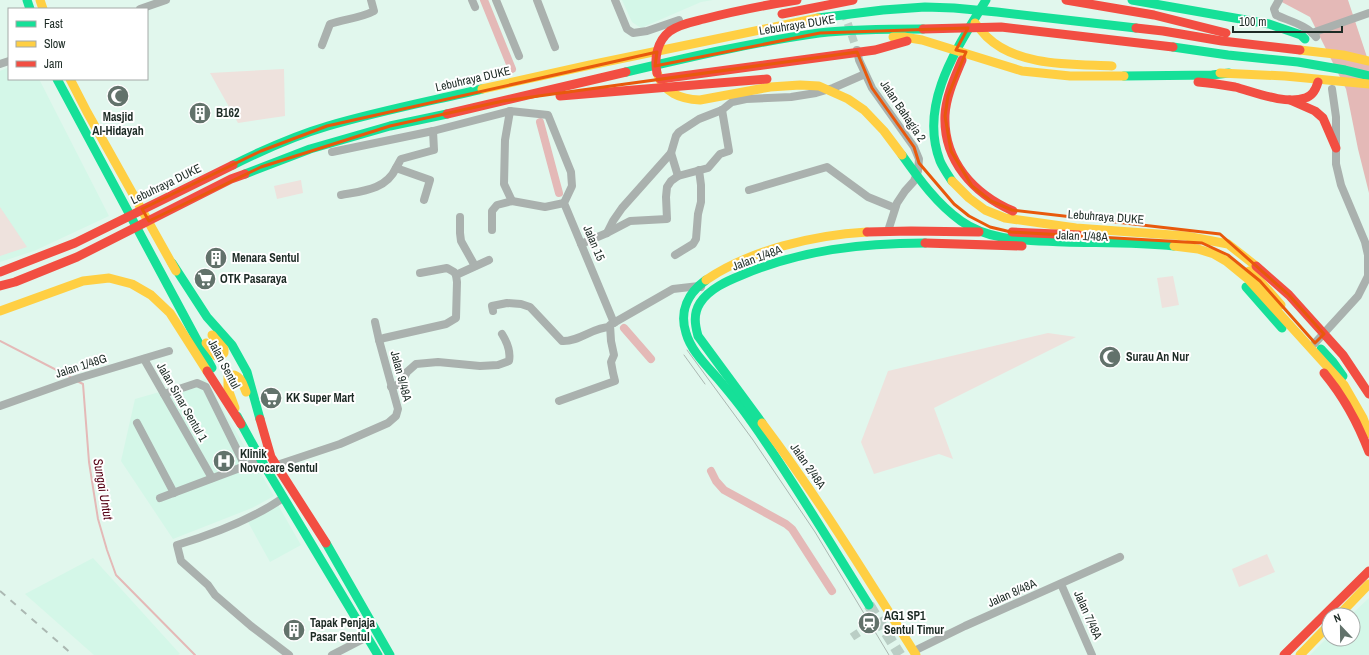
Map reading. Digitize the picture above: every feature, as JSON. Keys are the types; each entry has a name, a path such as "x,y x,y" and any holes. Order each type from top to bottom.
{"main road":[{"path":"798,0 735,11 689,23 674,29 662,40 658,48 655,65 660,81 670,93 689,100 700,100 777,87 800,85 819,86 848,99 864,110 884,131 926,186 948,211 962,222 984,233 1019,240 1073,242"},
{"path":"774,15 853,0"},
{"path":"503,101 881,48 898,44 919,36 946,18 962,0"},
{"path":"967,0 972,19 983,34 1000,48 1017,56 1053,63 1285,76 1369,90"},
{"name":"Lebuhraya DUKE","path":"986,0 959,45 941,82 933,114 934,138 940,161 952,181 970,198 986,210 1005,218 1035,224 1186,236 1228,244 1245,256 1289,295 1343,355 1369,394"},
{"path":"992,0 969,44 955,77 948,96 945,116 946,131 951,151 960,170 972,186 991,201 1012,210 1099,221 1211,231 1230,240 1237,247 1260,281"},
{"path":"1066,0 1154,15 1281,47"},
{"path":"1081,0 1091,5"},
{"path":"1132,0 1269,24 1301,35 1312,35"},
{"name":"Lebuhraya DUKE","path":"0,272 75,243 260,151 308,132 417,104 590,65 643,55 739,29 883,10 925,7 954,8 1155,30 1222,41 1343,55 1369,62"},
{"name":"Lebuhraya DUKE","path":"0,286 15,282 77,257 231,179 332,142 390,126 668,63 820,33 852,30 1001,27 1162,45 1228,55 1298,62 1345,70 1369,76"},
{"path":"878,38 904,37 922,40 1022,71 1070,76 1212,75 1229,73"},
{"path":"746,48 817,43"},
{"path":"1148,75 1229,86 1288,99 1301,100 1310,96 1316,90 1318,82"},
{"path":"503,101 631,89 674,88 768,79 805,77 824,80 856,94 870,105 892,128 936,185"},
{"name":"Jalan Sentul","path":"58,80 261,460 378,655"},
{"path":"71,80 172,263 200,318 224,349 222,356 212,354 156,262"},
{"path":"1333,85 1369,84"},
{"path":"1288,99 1316,111 1323,118 1336,148"},
{"path":"950,200 969,216 990,227 1021,235 1073,242"},
{"name":"Jalan 1/48A","path":"699,286 726,268 758,254 812,239 844,234 888,231 1047,233 1163,238 1202,243 1216,248 1228,255 1260,281 1333,362 1361,400 1369,418"},
{"name":"Lebuhraya DUKE","path":"1073,242 1162,245 1198,249 1214,254 1226,261 1248,279 1344,385 1363,418 1369,434"},
{"name":"Jalan 1/48A","path":"707,293 760,267 807,253 845,247 898,243 1179,251 1206,258 1224,267 1238,278 1309,356 1340,393 1348,405 1369,452"},
{"name":"Jalan Sentul","path":"172,263 207,317 232,345 247,372 272,457 333,554 390,655"},
{"path":"0,312 83,281 109,278 120,280 140,288 151,295 170,313 241,424"},
{"path":"688,298 699,286"},
{"name":"Jalan 2/48A","path":"707,293 698,306 695,317 698,336 794,466 836,527 915,653"},
{"name":"Jalan 2/48A","path":"688,298 685,305 684,331 702,359 750,420 771,451 869,606"},
{"path":"241,424 227,381 228,377 234,375 242,379 266,448 272,457"},
{"path":"1284,655 1369,571"},
{"path":"1347,607 1369,584"},
{"path":"1300,655 1321,633"}],"street":[{"path":"143,8 165,0"},
{"path":"322,44 330,24 342,20 365,16 374,11 371,0"},
{"path":"496,0 519,56"},
{"path":"537,0 555,47"},
{"path":"615,0 627,29 633,33 640,33 707,11 750,2 772,0"},
{"path":"1278,2 1274,11 1276,15 1295,23 1312,35 1366,14"},
{"name":"Jalan Bahagia 2","path":"856,45 865,74 872,88 910,140 919,159 916,177 896,203 888,231"},
{"path":"607,233 622,208 671,153 676,136 679,132 699,119 722,110 732,102 746,99 791,97 816,93 833,88 865,74"},
{"path":"1315,343 1358,296 1368,276 1368,255 1365,242 1341,185 1336,164 1336,117 1333,85"},
{"path":"581,244 630,221 667,219 666,197 667,187 670,181 678,176 708,168 720,154 729,151 722,110"},
{"path":"510,111 505,140 504,184 512,202"},
{"path":"332,152 433,130 510,111 548,114 571,172 572,186 564,203 545,207 512,202 497,205 492,211 492,230"},
{"path":"341,195 376,188 392,176 401,159 434,150 433,130"},
{"path":"671,153 678,176"},
{"path":"749,190 827,167 868,197 895,208"},
{"path":"396,168 430,180 424,200"},
{"path":"675,255 696,240 698,214 702,202 699,170"},
{"name":"Jalan 15","path":"558,401 615,381 612,373 611,362 614,352 612,325 564,203"},
{"path":"460,217 461,241 474,266"},
{"path":"420,273 447,268 456,275 489,260"},
{"name":"Jalan 9/48A","path":"277,465 340,444 388,423 396,416 398,409 379,340 446,324 456,318 456,275"},
{"path":"492,310 492,306 507,303 530,306 562,342 568,342 600,328 612,325 673,289 699,286 707,293"},
{"path":"673,289 683,291 688,298 698,306"},
{"path":"375,322 379,340"},
{"path":"391,387 402,381 407,372 416,364 438,362 480,366 498,365 509,361 510,355 507,342 502,334"},
{"name":"Jalan 1/48G","path":"0,406 79,378 169,351"},
{"name":"Jalan Sinar Sentul 1","path":"144,359 212,478"},
{"path":"164,394 197,383 206,387 245,466"},
{"path":"137,423 174,493"},
{"path":"160,498 261,460"},
{"path":"283,498 264,511 246,520 177,545 181,561 208,585 215,595 251,626 289,655"},
{"name":"Jalan 8/48A","path":"915,653 965,626 1120,557"},
{"name":"Jalan 7/48A","path":"1061,584 1092,655"},
{"path":"332,655 368,637"}],"highlighted area":[{"path":"968,28 956,50 966,52 948,96 945,116 951,151 972,186 991,201 1012,210 1220,234 1289,295 1324,334 1315,343 1260,281 1228,255 1202,243 1011,232 990,227 969,216 954,204 919,163 914,147 872,88 857,52 503,101 390,126 261,167 149,221 142,209 261,151 327,126 657,52 655,66 820,33"}],"shaded area":[{"path":"622,0 713,0 701,2 641,28 632,22"},
{"path":"1278,0 1348,0 1369,63 1369,193 1358,149 1346,89 1310,17"},
{"path":"8,67 8,80 40,80 109,216 34,251 0,262 0,71"},
{"path":"284,69 285,116 238,123 210,73"},
{"path":"301,180 303,193 277,199 274,186"},
{"path":"0,207 27,247 0,256"},
{"path":"1173,276 1179,305 1162,308 1157,278"},
{"path":"1048,333 1076,337 934,408 953,459 939,454 874,474 861,442 888,371"},
{"path":"205,379 274,496 252,508 173,539 121,461 135,399"},
{"path":"278,505 301,545 270,562 248,522"},
{"path":"1267,554 1275,572 1239,587 1232,569"},
{"path":"93,558 180,654 94,655 25,594"},
{"path":"1369,598 1369,655 1310,655 1321,644 1321,647 1361,647 1361,607 1359,607"}],"waterway":[{"path":"484,0 512,69"},
{"path":"540,122 559,193"},
{"path":"624,328 651,359"},
{"name":"Sungai Untut","path":"0,341 72,378"},
{"name":"Sungai Untut","path":"77,381 83,384 89,462 98,519 116,575 195,655"},
{"path":"711,471 716,481 724,490 786,524 792,529 832,591"}],"tunnel":[{"path":"844,12 855,45"},
{"path":"869,605 900,655"},
{"path":"852,637 878,620"}],"tram line":[{"path":"687,350 753,440 815,532 889,655"},
{"path":"684,355 705,384"}],"railway":[{"path":"0,591 73,655"}],"traffic: fast":[{"path":"27,0 30,8"},
{"path":"952,181 940,161 935,139 934,118 944,76 953,56 986,0"},
{"path":"1132,0 1269,24 1301,35 1305,39"},
{"path":"818,18 883,10 925,7 997,12 1136,28"},
{"path":"626,72 746,45 819,33 858,30 923,29"},
{"path":"1173,47 1228,55 1298,62 1345,70 1369,76"},
{"path":"1124,76 1212,75 1229,73"},
{"path":"58,80 212,368"},
{"path":"233,165 280,143 328,126 482,89"},
{"path":"245,174 310,149 390,126 447,114"},
{"path":"902,155 922,182 944,207 972,228 985,233 1011,239 1024,240 1133,243 1174,246"},
{"path":"762,423 698,336 695,324 696,311 704,298 713,290 730,280 764,266 787,259 832,250 878,244 925,243"},
{"path":"172,263 207,317 232,345 247,372 260,419"},
{"path":"706,280 694,291 687,303 684,325 688,340 700,358 739,405 767,443 869,605"},
{"path":"1246,287 1282,328"},
{"path":"1321,349 1343,376"},
{"path":"237,416 264,465 378,655"},
{"path":"326,543 390,655"}],"traffic: slow":[{"path":"40,0 43,8"},
{"path":"482,89 818,18"},
{"path":"975,23 987,37 1000,47 1014,54 1046,62 1112,66"},
{"path":"893,37 922,40 1022,71 1070,76 1124,76"},
{"path":"1300,50 1343,55 1369,61"},
{"path":"657,73 664,86 674,94 700,100 770,87 800,85 819,86 848,99 864,110 884,131 902,155"},
{"path":"1220,73 1285,76 1369,84"},
{"path":"71,80 176,271"},
{"path":"952,181 969,198 985,210 1005,218 1076,228 1186,236 1228,244 1256,266"},
{"path":"706,280 723,269 762,252 804,241 867,232"},
{"path":"1174,246 1198,249 1214,254 1226,261 1248,279 1344,385 1363,418 1369,434"},
{"path":"1249,271 1281,305"},
{"path":"0,311 83,281 109,278 132,284 151,295 170,313 207,371"},
{"path":"206,343 216,356 224,353 224,349 212,335"},
{"path":"235,408 228,389 228,377 234,375 239,378 246,392"},
{"path":"762,423 803,479 916,655"},
{"path":"1347,607 1369,584"},
{"path":"1300,655 1321,633"}],"traffic: jam":[{"path":"657,73 656,56 659,45 670,31 686,24 727,13 797,0"},
{"path":"782,14 853,0"},
{"path":"1066,0 1154,15 1226,33"},
{"path":"923,29 1001,27 1173,47"},
{"path":"1136,28 1222,41 1300,50"},
{"path":"660,79 875,50 907,41"},
{"path":"962,60 947,101 945,115 949,147 955,161 974,185 999,204 1013,211"},
{"path":"447,114 626,72"},
{"path":"560,96 767,79"},
{"path":"1198,82 1235,87 1270,97 1289,100 1297,100 1310,96 1315,90 1318,82"},
{"path":"1290,100 1315,111 1323,118 1336,148"},
{"path":"0,272 75,243 233,165"},
{"path":"0,286 15,282 77,257 231,179 245,174"},
{"path":"867,232 979,232"},
{"path":"1012,232 1079,235"},
{"path":"925,243 1022,246"},
{"path":"1256,266 1289,295 1343,355 1369,394"},
{"path":"207,371 241,424"},
{"path":"1324,373 1338,391 1350,411 1369,452"},
{"path":"260,419 271,457 326,543"},
{"path":"1284,655 1369,571"}],"place":[{"name":"Masjid Al-Hidayah","path":"118,96"},
{"name":"B162","path":"200,113"},
{"name":"Menara Sentul","path":"216,258"},
{"name":"OTK Pasaraya","path":"205,279"},
{"name":"Surau An Nur","path":"1110,357"},
{"name":"KK Super Mart","path":"271,398"},
{"name":"Klinik Novocare Sentul","path":"224,461"},
{"name":"AG1 SP1 Sentul Timur","path":"869,623"},
{"name":"Tapak Penjaja Pasar Sentul","path":"294,630"}]}
